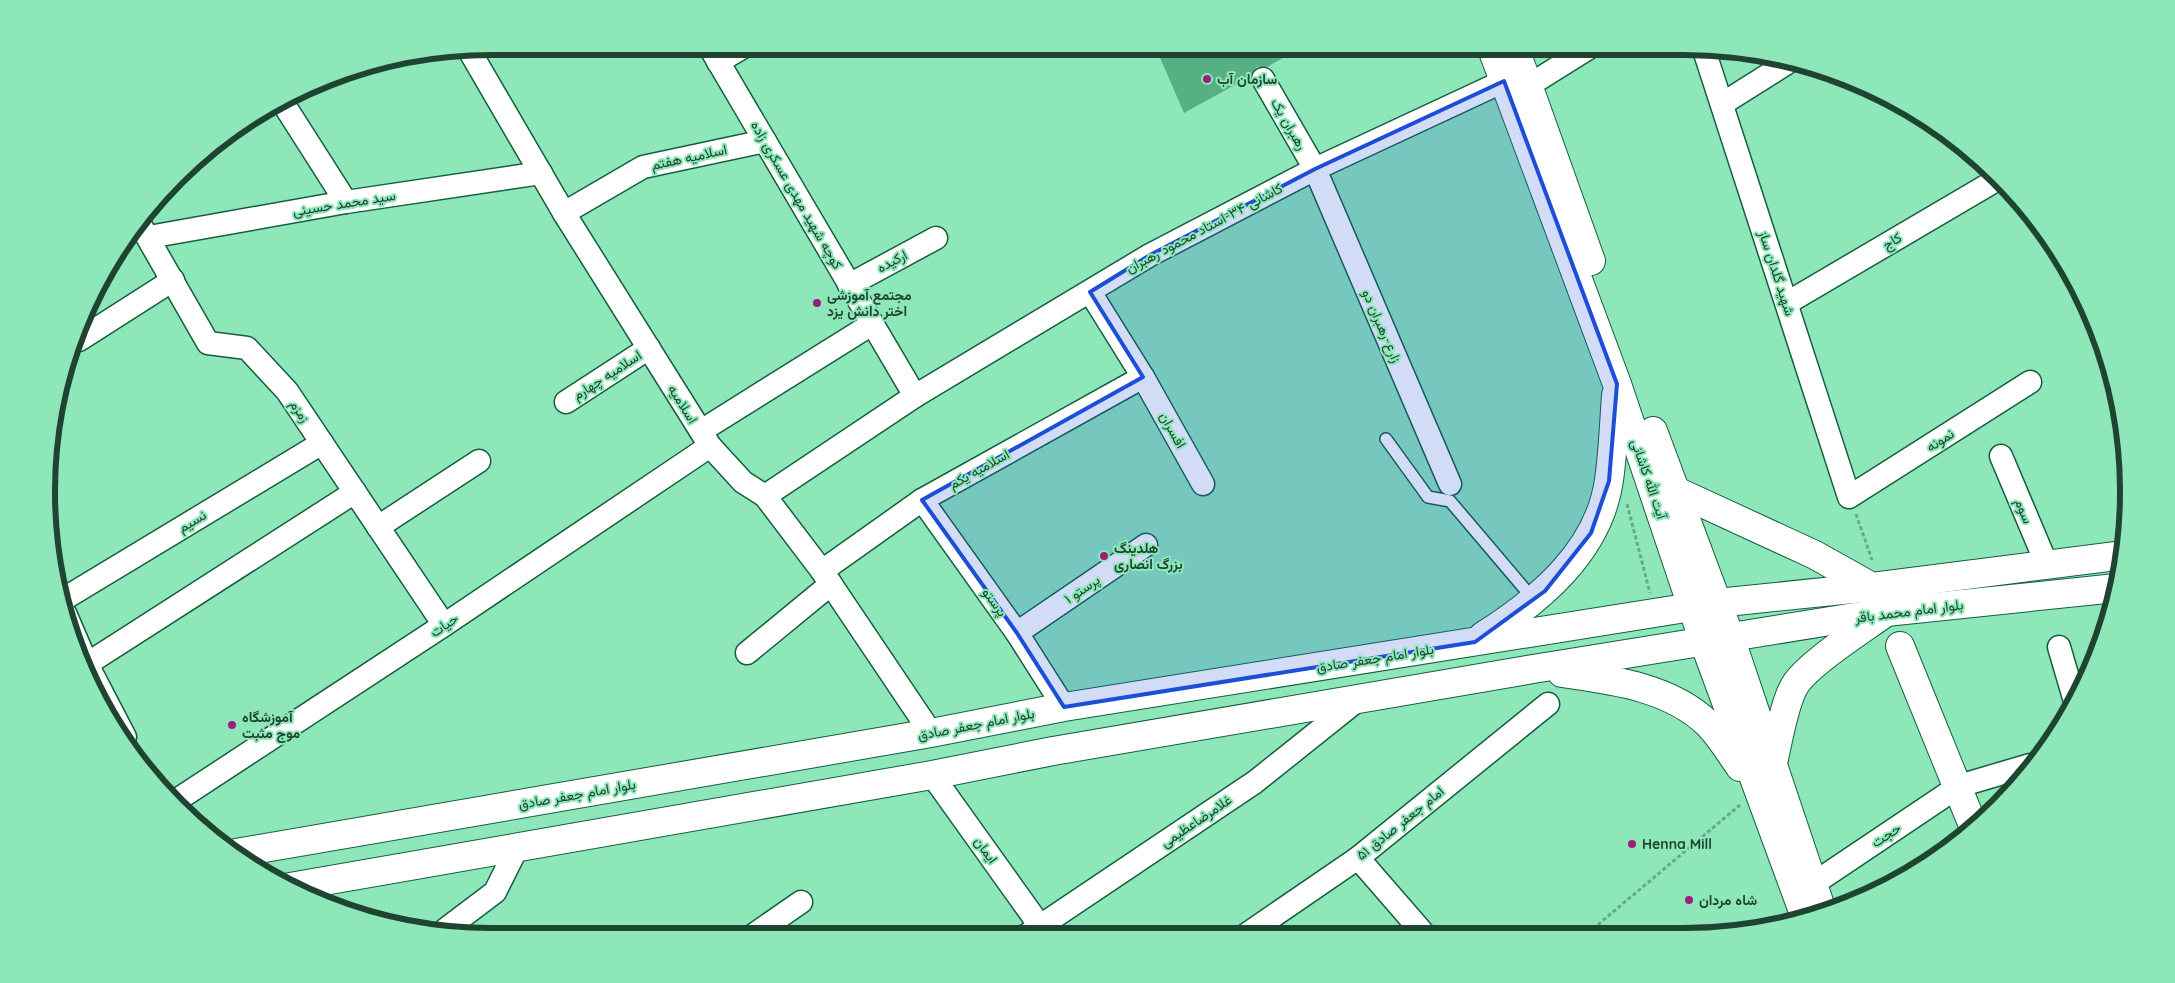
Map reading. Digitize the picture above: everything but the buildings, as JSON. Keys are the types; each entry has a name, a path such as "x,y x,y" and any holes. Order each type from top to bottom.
{"main road":[{"name":"آیت الله کاشانی","path":"1497,55 1516,83 1674,490 1704,604"},
{"name":"آیت الله کاشانی","path":"1514,55 1516,83 1617,384 1717,639 1773,763 1817,896"},
{"path":"1475,642 1514,617 1534,600 1570,564 1591,534 1602,508 1609,481 1617,384"},
{"path":"1674,490 1877,586"},
{"name":"بلوار امام محمد باقر","path":"1704,604 1877,586 2115,556"},
{"name":"بلوار امام محمد باقر","path":"1717,639 1886,612 2109,589"},
{"name":"بلوار امام جعفر صادق","path":"246,852 931,733 1064,707 1704,604"},
{"path":"1773,763 1785,712 1795,686 1809,670 1886,612"},
{"name":"آیت الله کاشانی","path":"1717,639 1757,790 1803,911"},
{"path":"302,885 932,775 1053,751 1717,639"},
{"path":"1900,646 1959,786 1971,820"},
{"path":"1533,669 1597,678 1652,691 1678,702 1708,724 1757,790"},
{"path":"669,778 664,784 664,794 670,807 689,816"},
{"path":"624,786 633,789 641,796 642,806 639,816 624,828"}],"street":[{"name":"کوچه شهید مهدی عسکری زاده","path":"714,55 915,396"},
{"name":"کاشانی ۳۴-استاد محمود رهبران","path":"765,496 915,396 1150,254 1315,169 1516,83 1574,55"},
{"name":"اسلامیه","path":"472,56 564,213 705,439 743,482 765,496 826,577 931,733"},
{"name":"شهید گلدان ساز","path":"1706,56 1849,497"},
{"path":"1722,104 1782,66"},
{"name":"رهبران یک","path":"1263,79 1315,169"},
{"path":"285,107 346,202"},
{"name":"اسلامیه هفتم","path":"564,213 643,167 765,141"},
{"name":"زارع-رهبران دو","path":"1315,169 1450,484"},
{"name":"سید محمد حسینی","path":"145,232 541,173"},
{"name":"کاج","path":"1786,303 1992,183"},
{"name":"زمزم","path":"145,232 208,344 247,348 287,391 444,626"},
{"name":"ارکیده","path":"849,285 936,238"},
{"path":"83,337 173,280"},
{"name":"افسران","path":"1090,292 1143,377 1202,484"},
{"name":"حیات","path":"181,798 444,626 705,439 872,324"},
{"name":"اسلامیه چهارم","path":"566,402 649,348"},
{"name":"اسلامیه یکم","path":"747,653 826,577 922,500 1143,377"},
{"name":"نمونه","path":"1849,497 2030,382"},
{"name":"نسیم","path":"68,596 322,443"},
{"name":"سوم","path":"2002,456 2047,565"},
{"path":"378,527 479,461"},
{"path":"90,662 354,492"},
{"name":"پرستو","path":"922,500 1017,633 1064,707"},
{"name":"پرستو ۱","path":"1017,633 1146,545"},
{"path":"2059,648 2072,691"},
{"name":"غلامرضاعظیمی","path":"1038,928 1255,782 1359,699"},
{"name":"امام جعفر صادق ۵۱","path":"1256,928 1358,858 1548,704"},
{"name":"حجت","path":"1817,896 1959,786 2020,769"},
{"name":"ایمان","path":"932,775 1032,928"},
{"path":"450,926 495,892 518,846"},
{"path":"1358,858 1419,928"},
{"path":"764,928 801,902"}],"lane":[{"path":"1386,439 1428,497 1450,501 1534,600"}],"path":[{"path":"1849,497 1877,586"},
{"path":"1627,502 1656,612"},
{"path":"1594,928 1757,790"}],"highlighted area":[{"path":"1504,81 1617,384 1609,481 1591,533 1545,591 1475,642 1064,707 1017,633 922,500 1143,377 1090,292 1150,255 1315,169"}],"place":[{"name":"سازمان آب","path":"1207,79"},
{"name":"مجتمع آموزشی اختر دانش یزد","path":"817,303"},
{"name":"هلدینگ بزرگ انصاری","path":"1104,556"},
{"name":"آموزشگاه موج مثبت","path":"232,725"},
{"name":"Henna Mill","path":"1632,844"},
{"name":"شاه مردان","path":"1689,900"}]}
